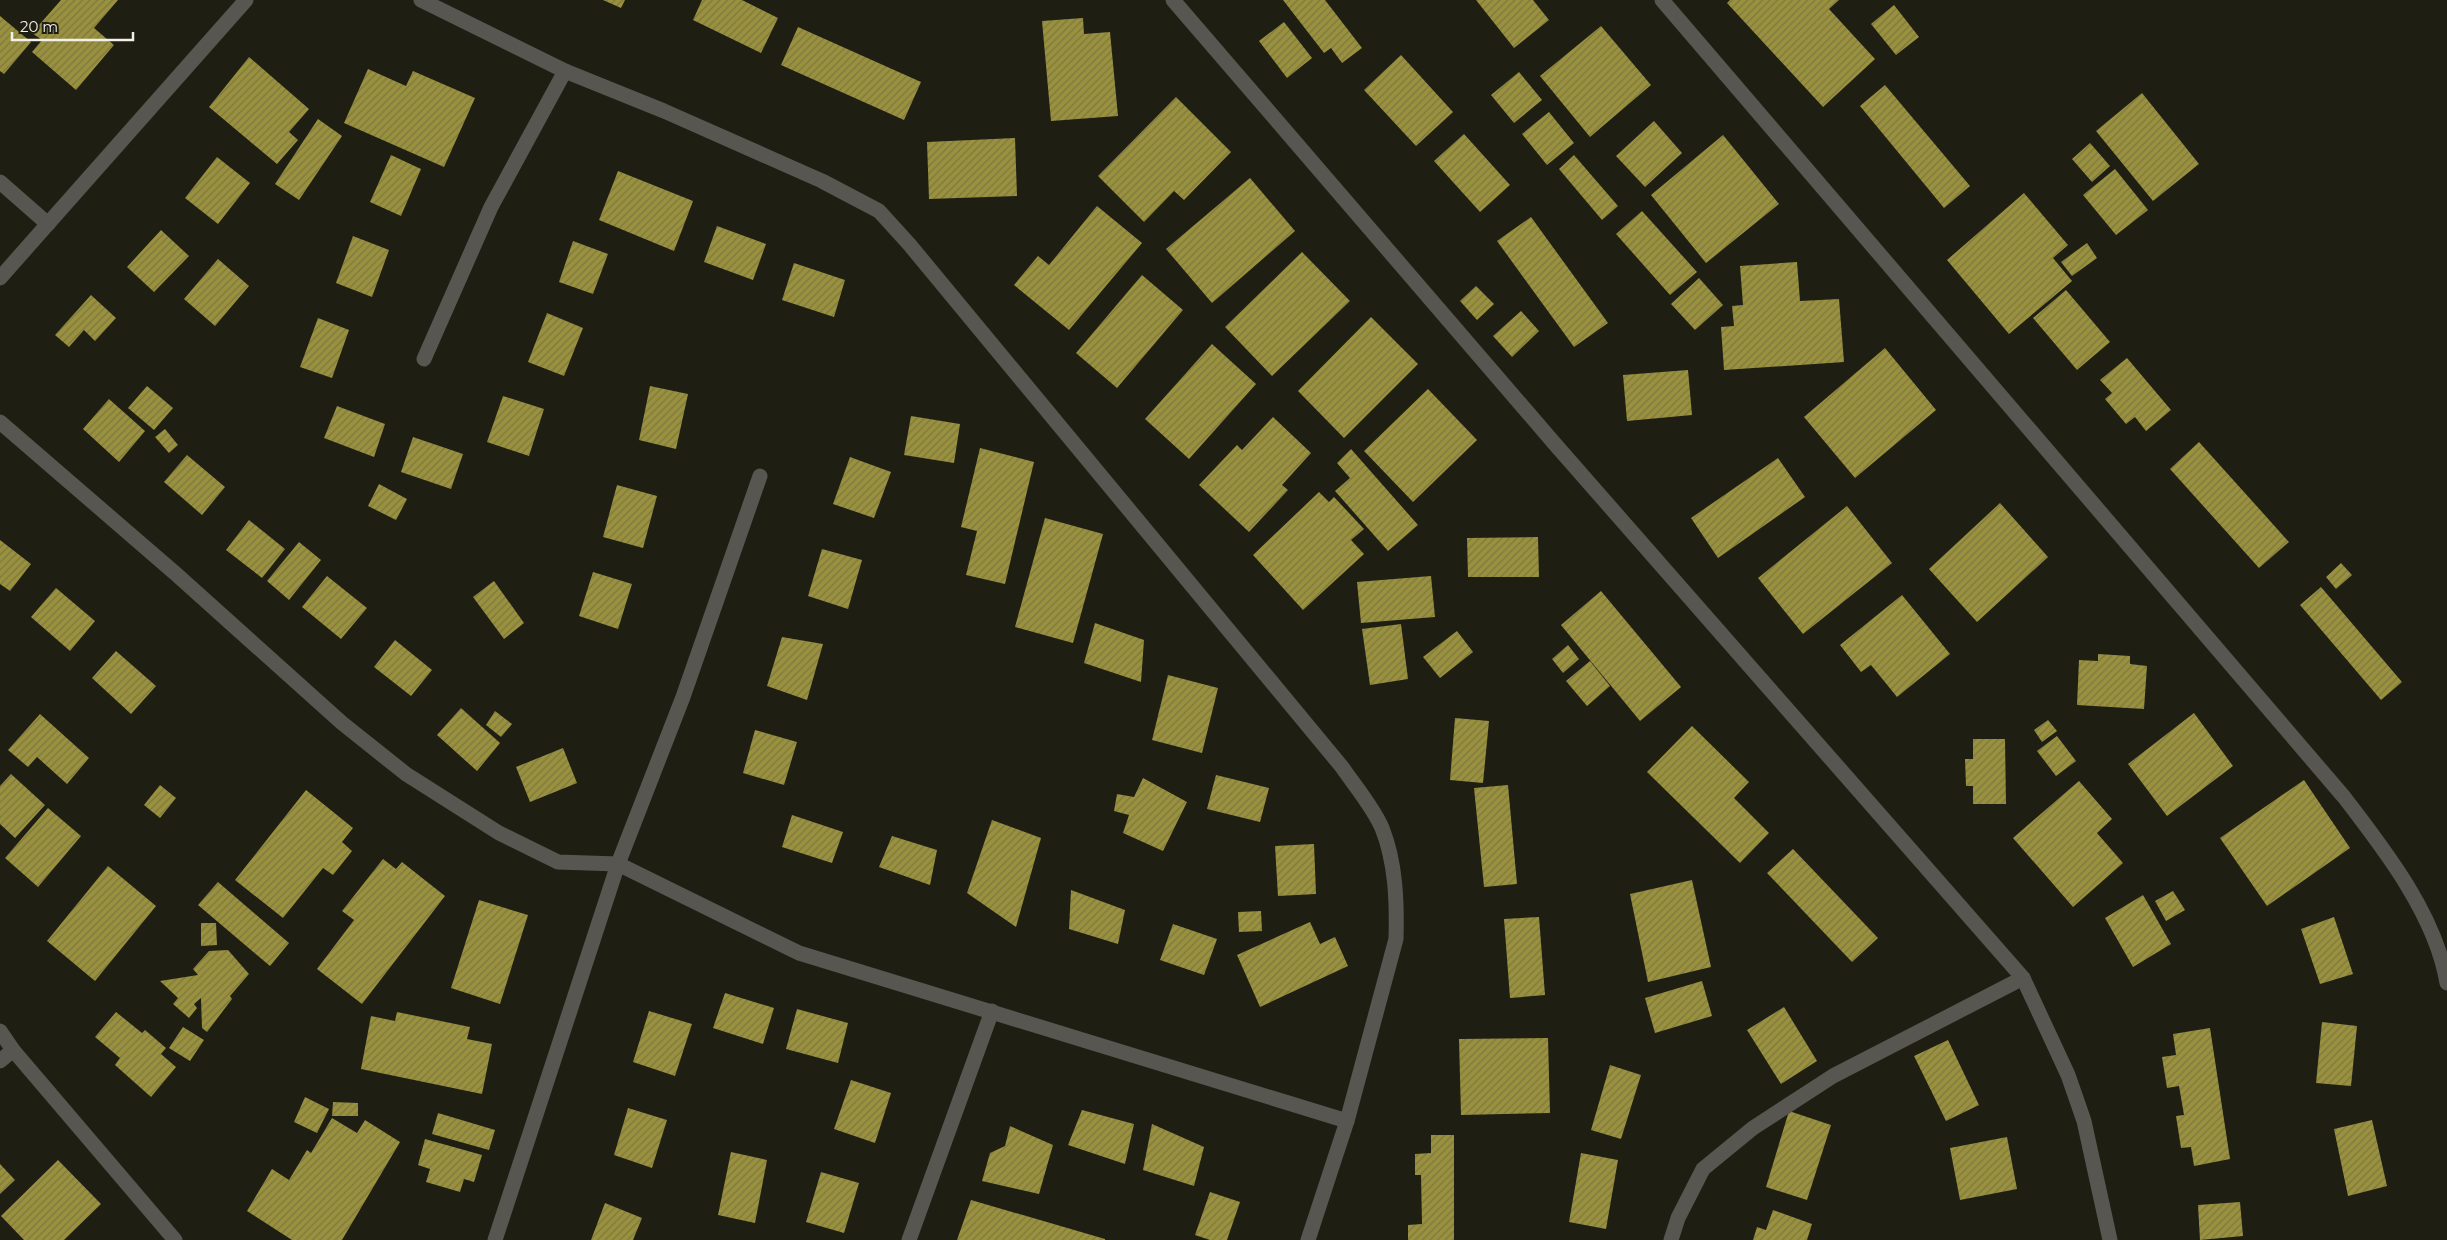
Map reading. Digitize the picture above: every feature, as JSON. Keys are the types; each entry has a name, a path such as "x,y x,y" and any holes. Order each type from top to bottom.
{"street":[{"path":"0,278 246,0"},
{"path":"421,0 565,71 664,111 822,181 879,211 909,244 1342,767 1382,828 1391,858 1397,916 1396,939 1348,1121 1308,1240"},
{"path":"1173,0 1561,450 2022,978 2072,1084 2086,1130 2110,1240"},
{"path":"1662,0 2344,797 2380,844 2432,931 2445,969 2447,983"},
{"path":"424,359 490,207 565,71"},
{"path":"0,182 48,224"},
{"path":"0,422 176,574 342,723 406,774 499,833 558,862 618,864 799,953 1348,1121"},
{"path":"495,1240 618,864 683,697 760,476"},
{"path":"1670,1240 1678,1218 1704,1169 1753,1128 1833,1076 2022,978"},
{"path":"910,1240 992,1011"},
{"path":"0,1031 13,1050 175,1240"},
{"path":"0,1061 13,1050"}],"building":[{"path":"61,0 118,0 94,28 114,45 76,90 32,52 42,40 32,33"},
{"path":"603,0 625,0 621,8"},
{"path":"702,0 742,0 778,18 761,53 693,20"},
{"path":"1283,0 1325,0 1362,48 1342,63 1331,48 1324,53"},
{"path":"1476,0 1533,0 1549,20 1514,48"},
{"path":"1730,0 1839,0 1829,9 1875,59 1823,107 1727,3"},
{"path":"1894,5 1919,37 1896,55 1871,24"},
{"path":"0,16 31,42 4,74 0,71"},
{"path":"1083,18 1084,34 1110,32 1118,116 1051,121 1042,21"},
{"path":"1284,22 1312,58 1287,78 1259,41"},
{"path":"1601,26 1651,85 1590,137 1540,76"},
{"path":"798,27 921,82 904,120 781,65"},
{"path":"1401,55 1453,112 1416,146 1364,90"},
{"path":"249,57 309,109 289,132 298,140 277,164 209,107"},
{"path":"368,69 406,86 413,71 475,98 444,167 344,123"},
{"path":"1519,72 1542,100 1514,123 1491,95"},
{"path":"1885,85 1970,186 1944,208 1860,106"},
{"path":"2142,93 2199,164 2153,201 2096,131"},
{"path":"1176,97 1231,152 1184,200 1174,191 1144,222 1098,176"},
{"path":"1549,112 1574,143 1547,165 1522,134"},
{"path":"318,119 342,136 299,200 275,184"},
{"path":"1654,121 1682,153 1645,187 1616,156"},
{"path":"1464,134 1510,185 1480,212 1434,161"},
{"path":"1723,135 1779,204 1706,263 1651,195"},
{"path":"1015,138 1017,196 929,199 927,142"},
{"path":"2090,143 2110,166 2092,182 2072,159"},
{"path":"391,155 421,169 401,216 370,202"},
{"path":"1574,155 1618,206 1602,220 1559,169"},
{"path":"217,157 250,183 218,224 185,198"},
{"path":"2115,169 2148,210 2116,235 2083,195"},
{"path":"618,171 693,201 674,251 599,220"},
{"path":"1250,178 1295,231 1212,303 1166,249"},
{"path":"2024,193 2068,245 2053,258 2072,281 2009,334 1947,260"},
{"path":"1097,206 1142,243 1069,330 1014,285 1038,256 1049,265"},
{"path":"1642,211 1697,272 1670,295 1616,234"},
{"path":"1531,217 1608,323 1574,347 1497,241"},
{"path":"717,226 766,244 753,280 704,262"},
{"path":"161,230 189,256 154,292 127,267"},
{"path":"353,236 389,250 372,297 336,283"},
{"path":"573,241 608,254 593,294 559,282"},
{"path":"2087,243 2097,258 2072,276 2061,262"},
{"path":"1302,252 1350,301 1272,376 1225,327"},
{"path":"218,259 249,286 215,326 184,299"},
{"path":"1797,262 1800,301 1839,299 1844,362 1724,370 1721,327 1734,326 1732,306 1743,305 1740,266"},
{"path":"794,263 845,280 834,317 782,300"},
{"path":"1142,275 1183,310 1117,388 1076,353"},
{"path":"1699,278 1723,305 1695,330 1671,304"},
{"path":"1476,286 1494,304 1477,320 1460,301"},
{"path":"2066,290 2110,342 2077,370 2033,318"},
{"path":"91,295 116,318 95,341 84,330 69,347 55,335"},
{"path":"1521,311 1539,331 1512,357 1493,336"},
{"path":"547,313 583,328 564,376 528,362"},
{"path":"1371,317 1418,364 1344,438 1298,391"},
{"path":"318,318 349,330 332,378 300,367"},
{"path":"1212,344 1256,384 1189,459 1145,419"},
{"path":"1885,348 1936,410 1855,478 1804,417"},
{"path":"2127,358 2171,410 2146,431 2135,417 2126,424 2105,399 2112,393 2100,380"},
{"path":"1688,370 1692,415 1627,421 1623,375"},
{"path":"147,386 173,408 154,430 128,408"},
{"path":"650,386 688,394 676,449 639,440"},
{"path":"1428,389 1477,440 1413,502 1364,451"},
{"path":"503,396 544,409 529,456 487,442"},
{"path":"109,399 145,431 119,462 83,429"},
{"path":"337,406 385,424 374,457 324,438"},
{"path":"911,416 960,424 954,463 904,455"},
{"path":"1273,417 1311,453 1282,485 1288,490 1249,532 1199,485 1237,445 1242,450"},
{"path":"165,429 178,445 169,453 155,437"},
{"path":"413,437 463,454 451,489 401,472"},
{"path":"2199,442 2289,542 2259,568 2170,469"},
{"path":"980,448 1034,462 1005,584 966,575 977,531 961,527"},
{"path":"1351,449 1418,525 1388,551 1335,491 1350,478 1337,463"},
{"path":"187,455 225,487 202,515 164,482"},
{"path":"850,457 891,472 874,518 833,504"},
{"path":"1778,458 1805,497 1718,558 1691,518"},
{"path":"379,484 407,499 396,520 368,506"},
{"path":"617,485 657,496 643,548 603,537"},
{"path":"1319,492 1329,502 1334,497 1364,529 1351,540 1364,554 1303,610 1253,555"},
{"path":"2000,503 2048,557 1977,622 1929,569"},
{"path":"1847,506 1892,563 1803,634 1758,578"},
{"path":"1045,518 1103,534 1073,643 1015,627"},
{"path":"249,520 285,549 262,578 226,550"},
{"path":"1538,537 1539,577 1468,577 1467,538"},
{"path":"0,540 31,564 10,591 0,584"},
{"path":"299,542 321,560 289,600 267,581"},
{"path":"822,549 862,560 848,609 808,596"},
{"path":"2341,563 2352,575 2336,589 2326,577"},
{"path":"593,572 632,584 618,629 579,616"},
{"path":"327,576 367,608 341,639 302,607"},
{"path":"1431,576 1435,617 1361,623 1357,582"},
{"path":"494,581 524,623 504,639 473,597"},
{"path":"2321,587 2402,682 2381,700 2300,605"},
{"path":"56,588 95,621 70,651 31,617"},
{"path":"1601,591 1681,687 1640,721 1561,625"},
{"path":"1902,595 1950,654 1897,697 1871,665 1861,672 1840,645"},
{"path":"1095,623 1144,640 1141,682 1084,663"},
{"path":"1401,624 1408,679 1370,685 1362,629"},
{"path":"1457,631 1473,652 1440,678 1423,657"},
{"path":"782,637 823,644 807,700 767,686"},
{"path":"395,640 432,670 411,696 374,667"},
{"path":"1568,645 1579,659 1563,673 1552,659"},
{"path":"116,651 156,686 131,714 92,678"},
{"path":"2098,654 2130,656 2130,664 2147,666 2144,709 2077,705 2079,660 2098,661"},
{"path":"1590,661 1610,686 1587,706 1566,681"},
{"path":"1168,675 1218,688 1202,753 1152,740"},
{"path":"461,708 500,743 477,771 437,735"},
{"path":"495,711 512,724 501,737 486,725"},
{"path":"2194,713 2233,766 2167,816 2128,764"},
{"path":"40,714 89,758 67,784 37,757 28,767 8,750"},
{"path":"1455,718 1489,721 1483,783 1450,780"},
{"path":"2048,720 2057,731 2042,742 2034,730"},
{"path":"1692,726 1749,782 1734,798 1769,833 1740,863 1647,772"},
{"path":"755,730 797,742 784,785 743,773"},
{"path":"2057,736 2076,761 2056,776 2037,751"},
{"path":"1973,739 2005,739 2006,804 1973,804 1973,786 1966,786 1965,759 1973,759"},
{"path":"563,748 577,783 530,802 516,767"},
{"path":"11,774 45,805 15,838 0,824 0,786"},
{"path":"1216,775 1269,788 1260,822 1207,809"},
{"path":"1143,778 1187,802 1163,851 1123,833 1129,815 1114,811 1117,794 1134,797"},
{"path":"2304,780 2350,848 2267,906 2220,838"},
{"path":"2079,781 2112,819 2097,833 2123,863 2073,907 2013,838"},
{"path":"160,785 176,798 160,818 144,805"},
{"path":"1508,785 1517,884 1484,887 1474,788"},
{"path":"306,790 353,828 342,842 352,851 333,875 323,868 283,918 235,880"},
{"path":"48,808 81,836 38,887 5,858"},
{"path":"792,815 843,832 832,863 782,847"},
{"path":"992,820 1041,838 1016,927 967,893"},
{"path":"892,836 937,850 930,885 879,867"},
{"path":"1314,844 1316,894 1278,896 1275,846"},
{"path":"1793,849 1878,938 1852,962 1767,873"},
{"path":"383,859 396,869 402,862 445,896 362,1004 317,969 354,920 342,911"},
{"path":"108,866 156,906 95,981 47,941"},
{"path":"1692,880 1711,967 1648,982 1630,894"},
{"path":"218,882 289,943 270,966 198,905"},
{"path":"1071,890 1125,910 1118,944 1069,929"},
{"path":"2173,891 2185,910 2166,921 2155,901"},
{"path":"2143,895 2171,944 2133,967 2105,918"},
{"path":"479,900 528,915 500,1004 451,988"},
{"path":"1261,911 1262,931 1239,932 1238,912"},
{"path":"1539,917 1545,995 1510,998 1504,919"},
{"path":"2334,917 2353,974 2320,984 2301,929"},
{"path":"1310,922 1320,944 1335,937 1348,966 1260,1007 1237,955"},
{"path":"201,923 216,923 217,945 201,946"},
{"path":"1173,924 1217,939 1204,975 1160,960"},
{"path":"228,950 249,974 230,996 232,999 207,1032 202,1028 201,998 194,1004 197,1008 189,1018 173,1004 178,998 160,981 198,975 193,969 209,951"},
{"path":"1702,981 1712,1016 1655,1033 1645,998"},
{"path":"725,993 774,1008 763,1044 713,1028"},
{"path":"1784,1007 1817,1061 1781,1084 1747,1030"},
{"path":"797,1009 848,1023 838,1063 786,1049"},
{"path":"649,1011 692,1024 675,1076 633,1062"},
{"path":"116,1012 142,1033 145,1030 166,1048 161,1054 176,1067 151,1097 115,1065 120,1058 95,1037"},
{"path":"397,1012 470,1027 467,1039 492,1044 482,1094 361,1069 371,1016 395,1021"},
{"path":"2322,1022 2357,1026 2351,1086 2316,1083"},
{"path":"183,1027 204,1040 190,1061 169,1048"},
{"path":"2210,1028 2230,1159 2194,1166 2191,1147 2181,1148 2176,1116 2184,1115 2179,1086 2167,1088 2162,1057 2176,1055 2173,1034"},
{"path":"1548,1038 1550,1113 1461,1115 1459,1039"},
{"path":"1948,1040 1979,1105 1946,1121 1914,1056"},
{"path":"1610,1065 1641,1075 1621,1139 1591,1130"},
{"path":"851,1080 891,1093 875,1143 834,1129"},
{"path":"305,1097 329,1109 317,1133 294,1122"},
{"path":"333,1102 358,1103 358,1116 332,1116"},
{"path":"628,1108 667,1120 652,1168 614,1155"},
{"path":"1082,1110 1134,1124 1125,1164 1068,1145"},
{"path":"1789,1111 1831,1125 1807,1200 1766,1187"},
{"path":"438,1113 495,1130 489,1150 432,1134"},
{"path":"332,1118 357,1133 365,1120 400,1142 342,1240 292,1240 247,1211 272,1169 289,1180 307,1150 311,1153"},
{"path":"2372,1120 2387,1186 2348,1196 2334,1129"},
{"path":"1152,1124 1204,1147 1194,1186 1143,1170"},
{"path":"1010,1126 1053,1145 1039,1194 982,1181 990,1153 1005,1146"},
{"path":"1431,1135 1454,1135 1454,1240 1408,1240 1408,1225 1422,1224 1421,1175 1415,1175 1415,1154 1431,1153"},
{"path":"2007,1137 2017,1189 1960,1200 1950,1148"},
{"path":"425,1139 482,1155 474,1182 464,1179 460,1192 426,1182 430,1169 418,1165"},
{"path":"731,1152 767,1160 755,1223 718,1215"},
{"path":"1581,1153 1618,1160 1606,1229 1569,1222"},
{"path":"58,1160 101,1204 64,1240 24,1240 1,1216"},
{"path":"0,1164 15,1180 0,1194"},
{"path":"821,1172 859,1183 844,1233 806,1222"},
{"path":"1210,1192 1240,1202 1227,1240 1210,1240 1195,1235"},
{"path":"971,1200 1105,1239 1105,1240 957,1240"},
{"path":"2240,1202 2243,1236 2200,1240 2198,1205"},
{"path":"605,1203 642,1218 633,1240 591,1240"},
{"path":"1773,1210 1812,1224 1807,1240 1753,1240 1757,1227 1766,1230"}]}
